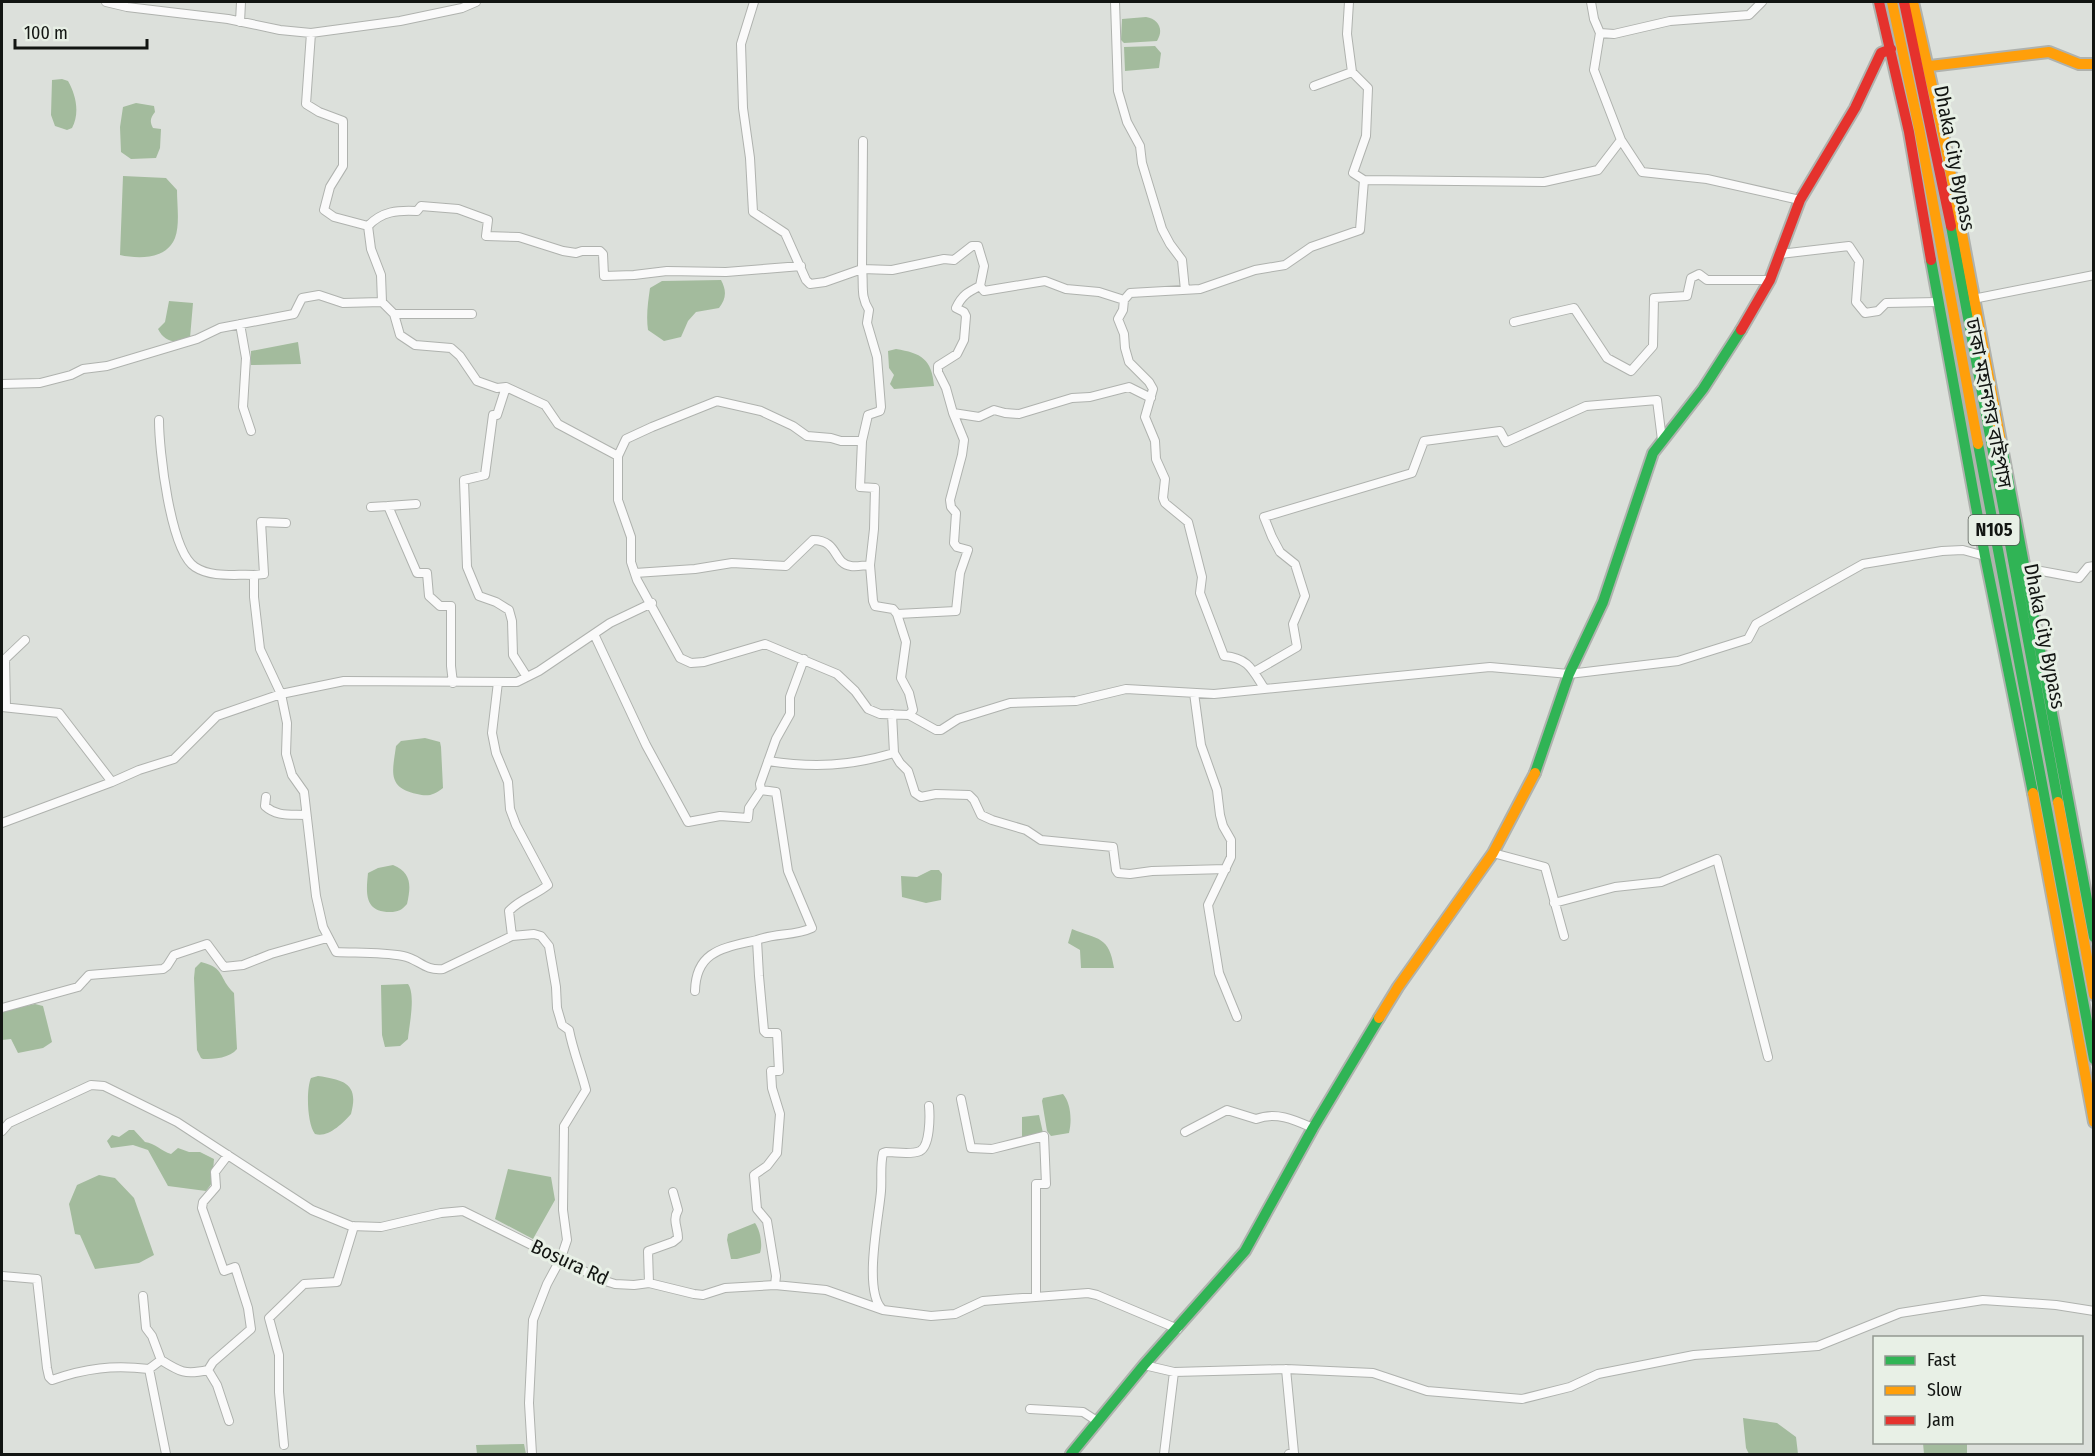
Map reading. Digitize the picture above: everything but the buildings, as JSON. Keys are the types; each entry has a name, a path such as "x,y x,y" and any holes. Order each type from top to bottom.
{"main road":[{"path":"1879,2 1909,132 1985,556 2029,772 2094,1122"},
{"name":"ঢাকা মহানগর বাইপাস","path":"1892,2 1919,128 2094,1059"},
{"name":"Dhaka City Bypass","path":"1904,2 1949,217 2094,995"},
{"path":"1913,2 1930,66 1951,167 1973,299 2094,937"},
{"path":"1071,1455 1144,1365 1245,1251 1313,1128 1398,987 1493,853 1533,778 1569,674 1603,602 1653,453 1680,420 1730,350 1770,280 1800,200 1855,108 1881,53 1891,49"},
{"path":"1930,66 2049,52 2079,64 2094,64"}],"street":[{"path":"106,2 127,8 311,33 400,21 476,2"},
{"path":"240,22 241,2"},
{"path":"754,2 741,44 753,212 785,233 806,280 810,284 825,282 862,269 892,270 944,259 954,260 972,246 978,246 984,266 980,286 984,291 1045,281 1066,289 1099,292 1124,300"},
{"path":"1115,2 1118,91 1127,122 1140,146 1142,163 1162,229 1182,260 1185,290"},
{"path":"1349,2 1347,34 1352,72 1368,88 1366,136 1353,173 1364,180 1544,182 1598,170 1621,140"},
{"path":"1591,2 1594,19 1600,33 1594,70 1621,140 1641,172 1707,179 1800,200"},
{"path":"1600,33 1614,34 1670,21 1749,15 1762,2"},
{"path":"311,33 306,104 319,112 344,121 343,166 330,187 324,210 334,217 368,226"},
{"path":"1314,86 1352,72"},
{"path":"863,141 862,298 869,310 867,323 877,357 881,407 880,411 868,415 862,441 860,487 876,488 870,565 871,589 875,606 893,609 897,614 906,642 901,678 909,693 913,710 909,715"},
{"path":"1264,688 1243,659 1224,657 1200,593 1202,577 1188,522 1165,503 1163,498 1165,479 1156,459 1155,441 1145,417 1153,389 1134,368 1127,356 1124,334 1118,320 1123,310 1124,300 1130,293 1200,289 1255,270 1285,265 1311,247 1360,230 1364,180"},
{"path":"618,456 558,424 545,405 506,387 497,388 477,381 460,356 451,348 415,345 400,335 394,314 382,302 381,275 371,249 368,226 377,216 394,211 417,211 422,207 458,209 488,220 486,236 527,239 550,248 576,253 600,251 603,254 604,276 667,271 726,272 801,266"},
{"path":"1780,254 1849,246 1859,261 1856,302 1865,313 1878,311 1886,303 1938,302"},
{"path":"1514,322 1574,308 1607,358 1631,371 1653,346 1654,298 1687,296 1691,278 1699,274 1707,280 1770,280"},
{"path":"1973,299 2094,275"},
{"path":"897,614 956,610 960,573 968,550 957,547 954,543 956,513 951,507 950,500 964,440 938,372 938,366 957,354 964,340 966,316 964,312 956,308 959,301 964,294 980,286"},
{"path":"2,384 40,383 71,375 83,369 107,366 197,339 219,327 294,314 302,298 319,295 343,303 382,302"},
{"path":"394,314 472,314"},
{"path":"240,324 246,358 243,406 251,431"},
{"path":"506,387 497,416 493,415 485,475 464,480 467,567 479,596 509,610 512,621 513,655 527,677"},
{"path":"954,413 979,417 994,410 1019,414 1072,398 1090,397 1129,387 1151,398"},
{"path":"1254,672 1298,647 1293,624 1305,596 1295,564 1280,552 1264,517 1413,473 1424,441 1500,431 1506,442 1586,406 1656,400 1662,440"},
{"path":"862,441 841,441 807,436 793,426 761,411 717,401 626,439 618,456 618,500 628,526 631,562 634,573 680,658 691,663 704,662 765,644 837,674 855,691 868,709 880,714 909,715 936,730 941,730 958,719 1010,704 1076,701 1126,689 1214,694 1490,667 1569,674 1678,661 1748,639 1756,624 1863,564 1942,551 1963,550 1985,556"},
{"path":"159,420 163,473 170,509 187,558 194,567 212,574 264,574 261,522 286,523"},
{"path":"371,507 416,504"},
{"path":"388,506 417,573 427,573 429,596 440,606 451,606 453,683"},
{"path":"634,573 695,569 732,563 786,566 813,540 823,540 841,562 849,566 870,565"},
{"path":"2025,568 2079,579 2088,567 2094,566"},
{"path":"254,575 260,649 281,694 287,723 286,754 292,775 304,792 312,875 327,938 336,952 405,956 434,970 443,969 512,936 534,934 541,936 549,946 561,1025 569,1030 573,1051 580,1065 586,1090 564,1126 563,1210 567,1240 533,1320 529,1403 532,1455"},
{"path":"2,823 139,770 174,759 217,716 281,694 344,681 517,682 610,623 652,603"},
{"path":"594,634 646,745 688,822 720,816 748,818 749,808 761,790 760,784 776,739 790,714 790,697 804,659"},
{"path":"26,640 6,659 4,707 60,713 112,782"},
{"path":"498,682 492,733 496,753 508,783 510,809 516,825 548,885 538,893 517,902 509,911 512,936"},
{"path":"1194,693 1201,745 1218,790 1223,826 1232,840 1232,857 1208,905 1219,973 1236,1017"},
{"path":"892,714 894,753 908,771 915,794 921,797 936,794 969,795 981,814 992,820 1026,830 1041,840 1113,847 1118,873 1226,869"},
{"path":"768,761 809,766 836,765 865,762 894,753"},
{"path":"695,991 695,975 701,962 711,954 767,936 803,932 812,928 788,871 776,792 761,790"},
{"path":"266,797 265,806 278,814 306,815"},
{"path":"1493,853 1545,867 1564,936"},
{"path":"1554,903 1615,887 1661,882 1717,859 1768,1057"},
{"path":"2,1008 78,987 89,975 163,969 174,955 207,944 224,967 243,965 271,954 327,938"},
{"path":"758,940 764,1030 766,1033 777,1034 779,1071 771,1071 772,1088 780,1113 777,1153 754,1175 758,1209 761,1216 768,1221 776,1276 775,1286"},
{"name":"Bosura Rd","path":"2,1131 9,1123 91,1085 104,1086 177,1122 312,1210 354,1226 381,1227 441,1213 463,1211 602,1280 615,1284 634,1285 649,1282 703,1295 725,1288 775,1286 826,1290 883,1310 931,1316 955,1314 983,1302 1088,1293 1178,1329"},
{"path":"961,1099 971,1148 992,1149 1044,1136 1046,1184 1036,1184 1036,1297"},
{"path":"883,1310 878,1305 875,1295 872,1266 883,1154 886,1152 918,1152 924,1147 930,1124 929,1106"},
{"path":"1185,1132 1227,1110 1256,1119 1279,1116 1313,1128"},
{"path":"143,1296 146,1328 152,1336 161,1360 179,1371 191,1373 208,1370 213,1362 251,1329 243,1287 234,1267 224,1271 202,1208 203,1202 216,1187 215,1172 228,1155"},
{"path":"649,1282 648,1251 678,1238 675,1226 675,1216 678,1210 673,1192"},
{"path":"284,1445 279,1392 279,1355 268,1318 304,1284 338,1282 354,1226"},
{"path":"2,1276 37,1279 44,1348 50,1379 86,1370 127,1366 149,1369 161,1360"},
{"path":"1144,1365 1174,1372 1286,1369 1373,1373 1427,1391 1522,1399 1570,1387 1598,1374 1694,1355 1818,1346 1900,1313 1983,1300 2056,1305 2094,1311"},
{"path":"149,1369 166,1455"},
{"path":"1286,1369 1294,1453 1289,1455"},
{"path":"208,1370 217,1385 229,1421"},
{"path":"1164,1455 1174,1372"},
{"path":"1030,1409 1083,1412 1097,1421"}],"shaded area":[{"path":"1146,17 1154,20 1159,26 1160,33 1157,41 1124,43 1121,40 1122,19"},
{"path":"1155,46 1161,53 1159,68 1125,71 1124,47"},
{"path":"52,80 68,81 76,104 76,116 72,128 67,130 55,126 51,115"},
{"path":"136,103 154,106 155,112 151,123 153,128 161,129 160,148 156,158 131,159 121,152 120,127 123,107"},
{"path":"123,176 166,178 177,190 177,233 171,245 158,254 143,257 120,255"},
{"path":"721,280 725,291 719,308 696,312 688,321 681,337 664,341 648,330 650,288 662,281"},
{"path":"169,301 193,303 190,338 180,341 168,340 158,329 165,322"},
{"path":"298,342 301,364 251,365 251,351"},
{"path":"896,349 924,359 931,369 934,386 894,389 890,384 894,375 889,368 888,351"},
{"path":"425,738 440,742 443,788 434,794 421,795 400,787 396,783 393,770 396,746 401,741"},
{"path":"393,865 404,872 409,881 407,904 398,911 375,909 368,900 368,873"},
{"path":"931,870 939,870 942,874 941,900 926,903 902,897 901,876 917,877"},
{"path":"1072,929 1106,944 1114,968 1081,968 1080,950 1068,943"},
{"path":"201,962 218,970 234,993 237,1049 230,1054 212,1059 201,1058 197,1050 194,978 195,968"},
{"path":"408,984 412,1003 408,1039 400,1046 385,1047 382,1035 381,985"},
{"path":"35,1004 43,1006 52,1042 43,1048 18,1053 11,1039 2,1040 2,1011"},
{"path":"318,1076 336,1079 348,1085 353,1096 351,1114 334,1129 320,1135 315,1134 312,1129 308,1106 309,1083 311,1078"},
{"path":"1063,1094 1070,1112 1069,1133 1051,1136 1047,1131 1042,1101 1043,1098"},
{"path":"1039,1115 1043,1133 1022,1138 1022,1117"},
{"path":"129,1130 134,1130 145,1142 171,1154 178,1148 189,1152 200,1152 214,1159 212,1183 206,1191 168,1186 148,1150 133,1145 111,1148 107,1141 112,1135 119,1137"},
{"path":"508,1169 551,1177 555,1200 533,1239 495,1219"},
{"path":"99,1175 115,1178 134,1198 154,1255 139,1263 95,1269 80,1235 75,1234 69,1204 77,1185"},
{"path":"755,1223 760,1237 760,1253 731,1259 728,1234"},
{"path":"1743,1418 1777,1423 1796,1437 1798,1454 1749,1454 1746,1448"},
{"path":"524,1444 526,1454 477,1454 476,1445"},
{"path":"1923,1444 1967,1444 1967,1454 1924,1454"}],"traffic: fast":[{"path":"1951,226 2058,802"},
{"path":"1931,260 1985,556 2033,793"},
{"path":"1535,773 1569,674 1603,602 1653,453 1703,389 1741,330"},
{"path":"1978,444 2094,1059"},
{"path":"2002,447 2094,937"},
{"path":"1071,1454 1144,1365 1245,1251 1313,1128 1379,1018"}],"traffic: slow":[{"path":"1892,2 1919,128 1978,444"},
{"path":"1913,2 1945,143 2002,447"},
{"path":"1930,66 2049,52 2079,64 2094,64"},
{"path":"1379,1018 1398,987 1493,853 1535,773"},
{"path":"2033,793 2094,1122"},
{"path":"2058,802 2094,995"}],"traffic: jam":[{"path":"1879,2 1909,132 1931,260"},
{"path":"1904,2 1951,226"},
{"path":"1741,330 1770,280 1800,200 1855,108 1881,53 1891,49"}]}
